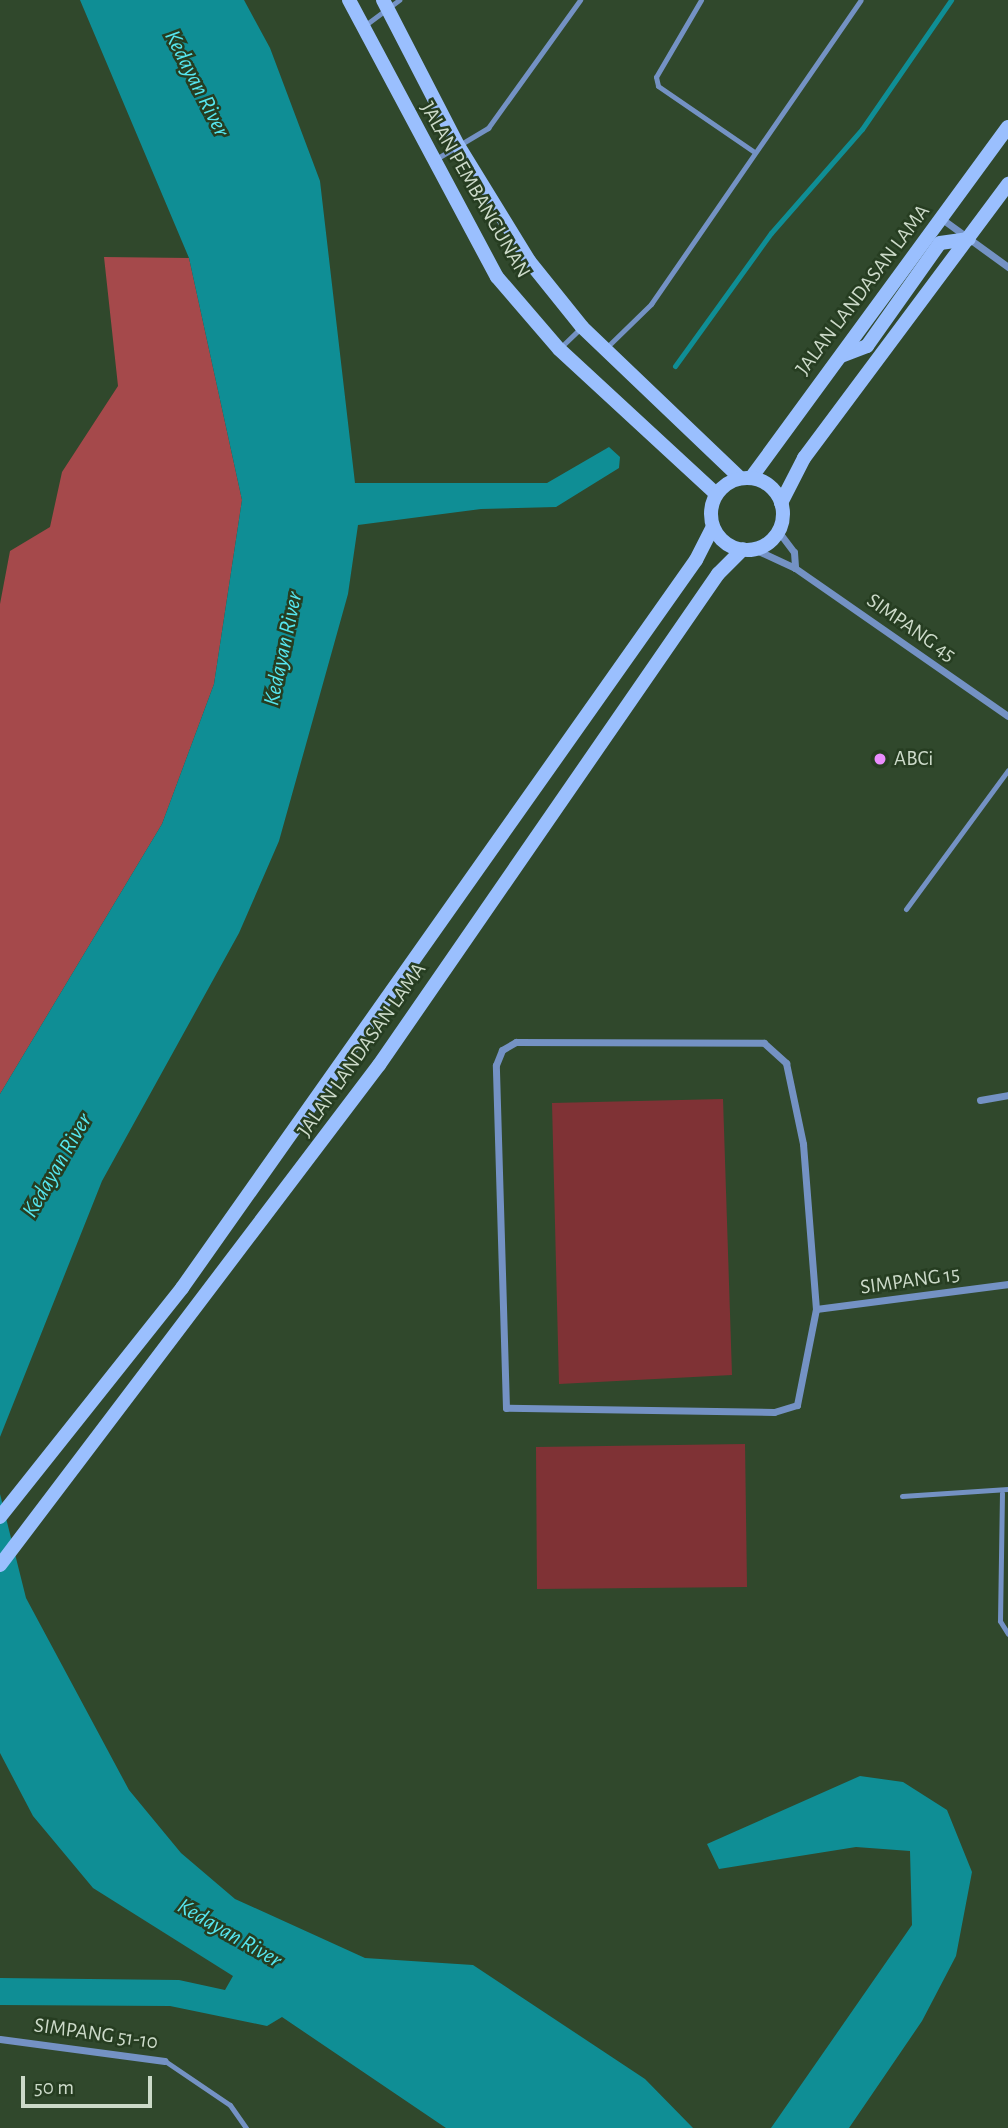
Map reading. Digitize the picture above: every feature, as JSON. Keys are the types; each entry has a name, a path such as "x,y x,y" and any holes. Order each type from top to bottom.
{"main road":[{"name":"JALAN PEMBANGUNAN","path":"349,0 430,162 497,277 558,349 716,494"},
{"name":"JALAN PEMBANGUNAN","path":"389,2 458,147 528,261 582,327 746,478"},
{"name":"JALAN LANDASAN LAMA","path":"746,478 840,356 1008,127"},
{"path":"781,503 770,486 746,478 716,494 713,527 725,542 748,549 778,531 781,503 803,458 1008,184"},
{"path":"840,356 867,346 940,243 969,239"},
{"name":"JALAN LANDASAN LAMA","path":"0,1517 182,1288 696,559 713,527"},
{"name":"JALAN LANDASAN LAMA","path":"0,1565 379,1065 718,574 748,549"}],"street":[{"path":"942,219 1008,267"},
{"path":"778,531 794,552 795,568"},
{"name":"SIMPANG 45","path":"748,549 795,568 1008,716"},
{"path":"516,1042 764,1043 786,1063 803,1144 816,1309 797,1405 774,1412 506,1408 496,1065 502,1050 516,1042"},
{"path":"980,1100 1008,1095"},
{"name":"SIMPANG 15","path":"816,1309 1008,1284"},
{"name":"SIMPANG 51-10","path":"0,2039 165,2061"}],"lane":[{"path":"430,162 488,128 580,0"},
{"path":"701,0 656,77 658,86 753,151"},
{"path":"605,349 651,304 753,151 862,0"},
{"path":"361,27 389,2"},
{"path":"558,349 582,327"},
{"path":"906,909 1008,770"},
{"path":"902,1496 1002,1493 1008,1489"},
{"path":"1002,1493 1000,1621 1008,1634"},
{"name":"SIMPANG 51-10","path":"165,2061 230,2105 246,2128"}],"shaded area":[{"path":"104,257 189,258 242,500 214,684 162,824 0,1094 0,604 10,551 50,527 62,472 118,386"},
{"path":"723,1099 732,1375 559,1384 552,1103"},
{"path":"745,1444 747,1587 537,1589 536,1447"}],"water":[{"name":"Kedayan River","path":"80,0 244,0 270,48 320,181 355,483 547,483 609,447 620,457 619,468 556,507 481,509 358,525 348,594 279,841 239,933 102,1181 0,1437 0,1094 162,824 214,684 242,500 189,258"},
{"name":"Kedayan River","path":"0,1494 26,1598 129,1790 181,1853 235,1899 365,1958 473,1965 645,2079 693,2128 446,2128 282,2017 267,2026 170,2006 0,2005 0,1978 179,1980 225,1990 233,1976 93,1888 33,1816 0,1753"},
{"path":"860,1776 903,1782 947,1810 972,1872 956,1956 922,2021 849,2128 771,2128 912,1925 910,1851 856,1847 719,1869 707,1844"}],"waterway":[{"path":"675,366 771,233 862,129 951,0"}],"place":[{"name":"ABCi","path":"880,759"}]}
